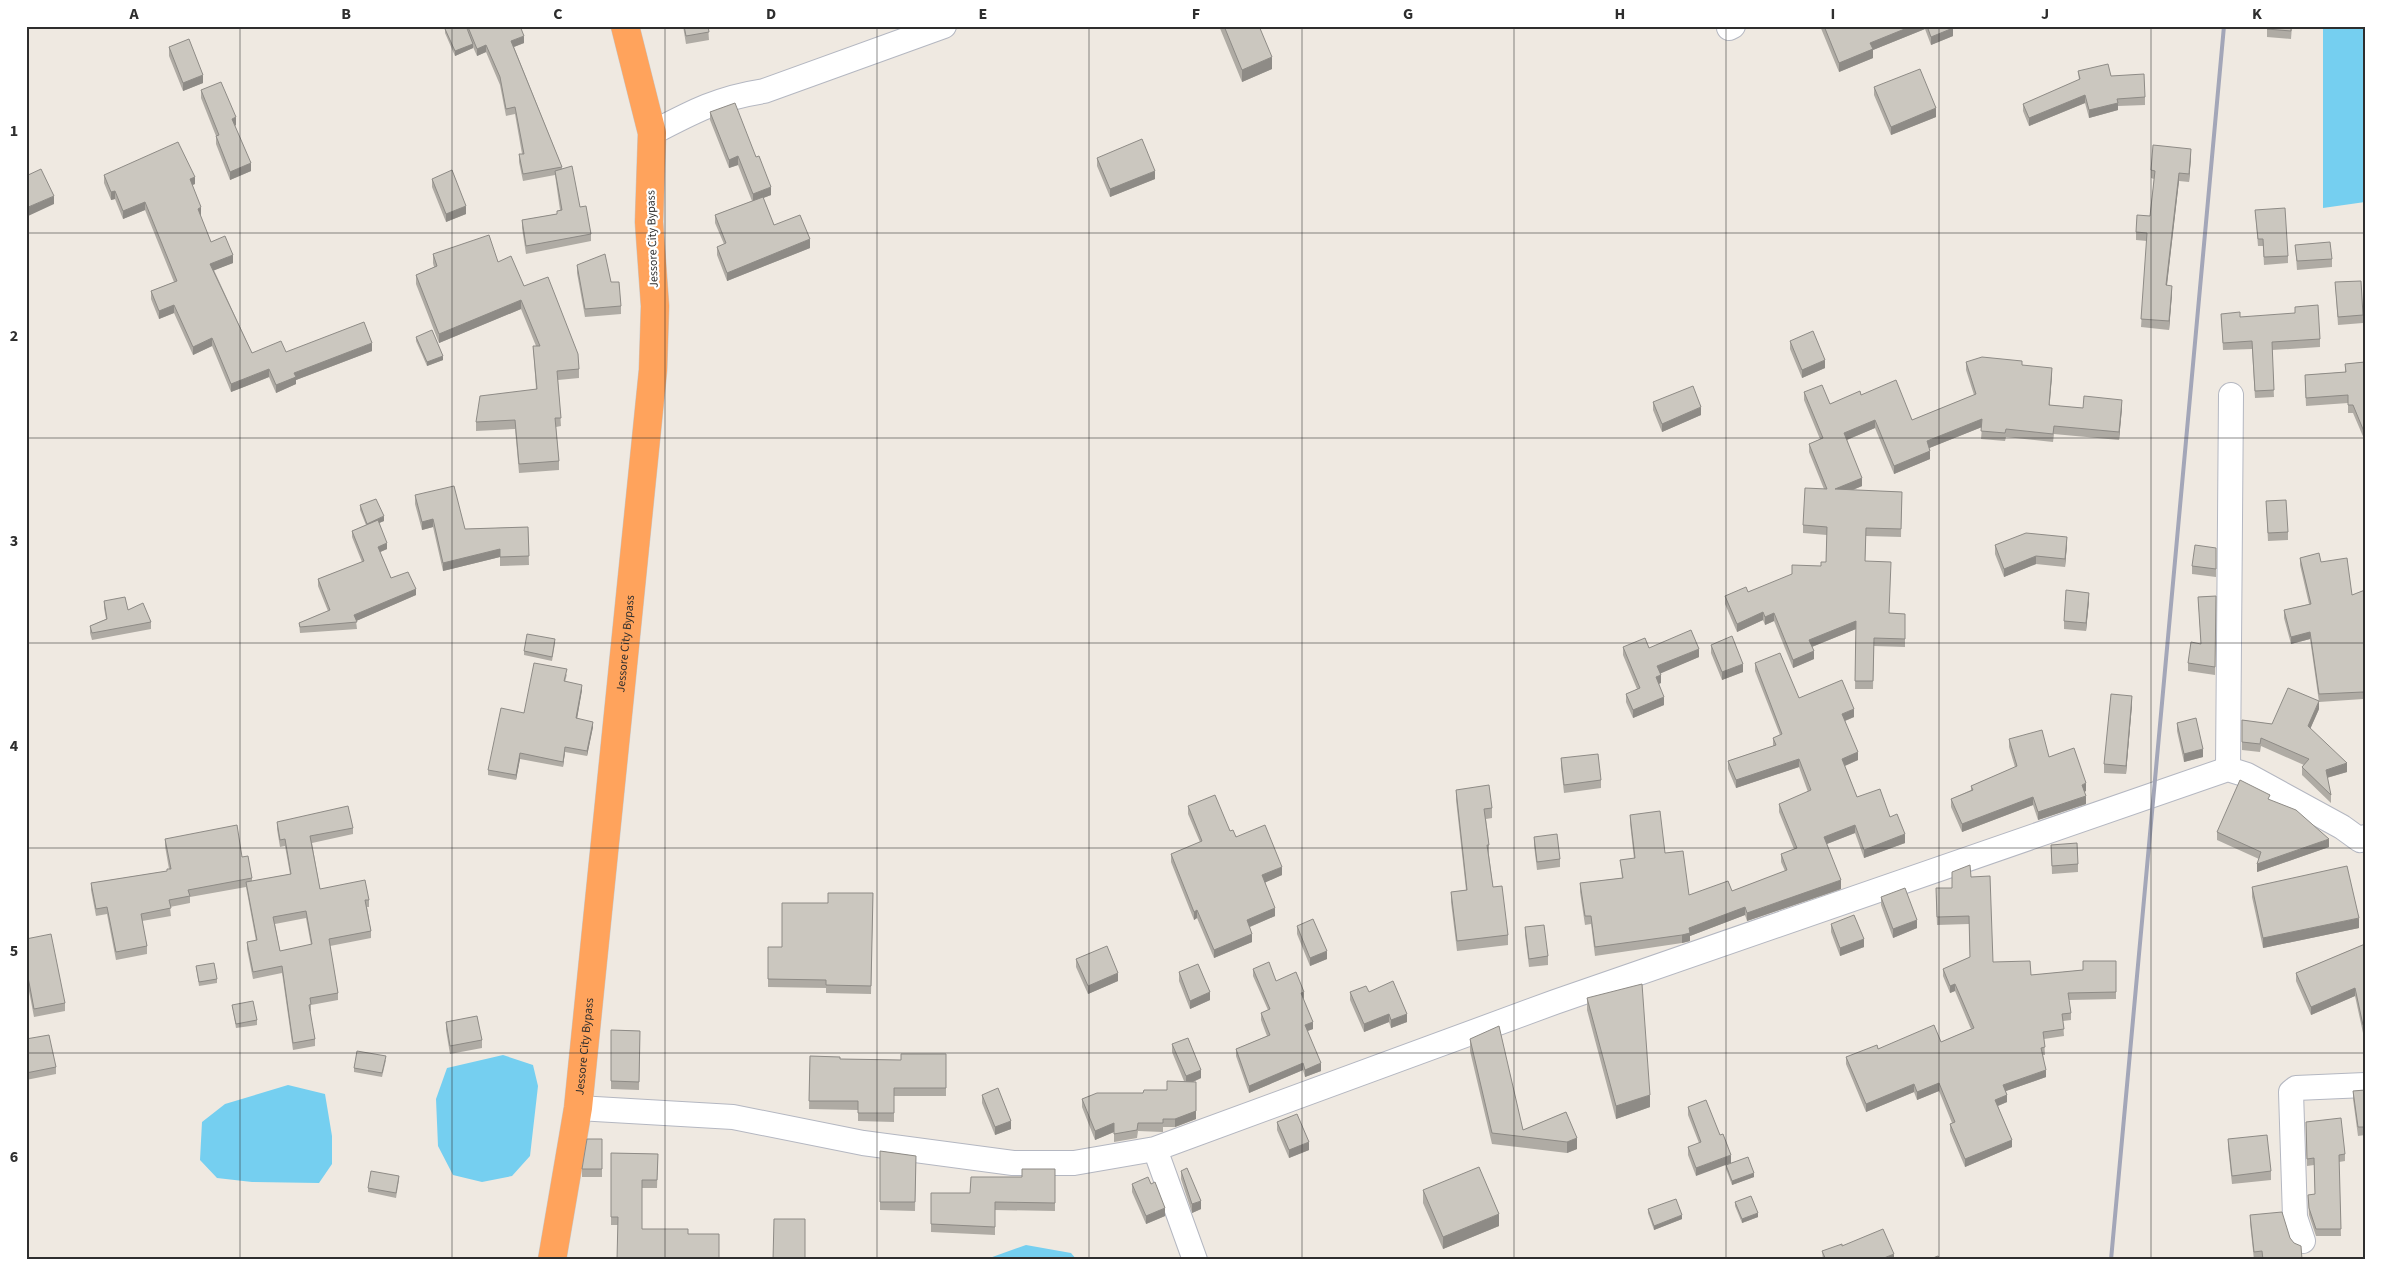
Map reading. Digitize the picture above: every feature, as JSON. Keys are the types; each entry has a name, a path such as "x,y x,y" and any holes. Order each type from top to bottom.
{"highway":[{"name":"Jessore City Bypass","path":"552,1260 578,1108 653,370 655,306 649,222 652,133 625,26"}],"street":[{"path":"652,133 708,104 740,94 764,91 944,26"},
{"path":"2228,769 2230,395"},
{"path":"578,1108 733,1117 863,1143 1013,1163 1074,1163 1155,1149 1555,1002 2228,769 2247,775 2342,827 2363,843"},
{"path":"2303,1242 2295,1216 2291,1092 2296,1088 2365,1085"},
{"path":"1155,1149 1195,1260"}],"water":[{"path":"2323,26 2365,26 2365,202 2323,208"},
{"path":"503,1055 533,1065 538,1086 530,1156 512,1176 482,1182 453,1175 438,1146 436,1099 447,1068"},
{"path":"288,1085 325,1094 332,1136 332,1164 319,1183 252,1182 217,1178 200,1160 202,1122 225,1104"},
{"path":"1026,1245 1071,1253 1077,1260 984,1260"}],"building":[{"path":"453,26 466,26 473,44 455,51 445,29"},
{"path":"469,26 520,26 524,36 511,41 562,167 523,174 519,154 524,154 515,107 506,109 500,77 486,45 477,49"},
{"path":"684,26 708,26 709,32 686,36"},
{"path":"1224,26 1259,26 1272,57 1242,70"},
{"path":"1824,26 1912,26 1870,43 1873,49 1839,63"},
{"path":"1927,26 1953,26 1953,28 1931,37"},
{"path":"2267,26 2291,26 2291,31 2267,29"},
{"path":"189,39 203,75 183,83 169,47"},
{"path":"2108,64 2111,76 2144,74 2145,97 2117,99 2118,103 2089,110 2085,95 2029,118 2023,104 2080,79 2078,71"},
{"path":"1920,69 1936,108 1891,127 1874,87"},
{"path":"221,82 236,117 232,119 251,163 230,172 216,136 219,135 201,90"},
{"path":"735,103 756,157 759,156 771,187 753,194 738,156 729,160 710,112"},
{"path":"1142,139 1155,171 1110,189 1097,158"},
{"path":"178,142 195,177 190,179 201,207 198,209 211,242 225,236 233,255 210,264 252,353 281,341 286,352 364,322 372,343 294,373 296,377 276,385 269,369 231,384 212,338 193,347 174,305 159,311 151,291 177,281 145,202 123,211 115,191 111,192 104,175"},
{"path":"2153,145 2191,149 2189,174 2179,173 2166,285 2172,286 2169,321 2141,319 2147,233 2136,232 2137,215 2150,216 2155,171 2151,170"},
{"path":"572,166 580,207 586,206 591,234 526,246 522,220 557,214 557,211 562,210 555,171"},
{"path":"41,169 54,196 26,208 26,176"},
{"path":"452,170 466,206 446,214 432,179"},
{"path":"763,197 774,225 800,215 810,239 727,273 717,247 726,243 715,215"},
{"path":"2285,208 2288,256 2264,257 2263,239 2258,239 2255,210"},
{"path":"489,235 498,262 511,256 524,286 548,277 578,354 579,369 557,371 561,418 555,418 559,461 519,464 515,420 476,422 480,396 537,389 533,346 540,346 521,300 439,334 416,275 437,266 433,254"},
{"path":"2330,242 2332,259 2297,261 2295,245"},
{"path":"605,254 611,282 619,282 621,306 585,309 577,265"},
{"path":"2361,281 2363,315 2338,317 2335,282"},
{"path":"2318,305 2320,339 2272,342 2274,390 2255,391 2252,341 2223,343 2221,314 2240,312 2240,317 2295,313 2295,307"},
{"path":"432,330 443,356 427,362 416,337"},
{"path":"1813,331 1825,360 1802,370 1790,341"},
{"path":"1982,357 2022,361 2022,365 2052,368 2049,405 2083,408 2084,396 2122,400 2119,432 2054,426 2053,434 2006,429 2005,433 1981,431 1982,419 1927,441 1930,451 1894,466 1875,420 1844,433 1862,478 1835,489 1902,492 1901,529 1866,528 1865,561 1891,562 1889,613 1905,614 1905,639 1874,638 1873,681 1855,681 1856,621 1809,640 1814,651 1793,660 1774,613 1765,617 1763,612 1737,624 1725,596 1746,587 1748,592 1792,574 1792,565 1821,566 1821,562 1826,562 1827,527 1803,525 1805,488 1827,489 1809,444 1823,438 1804,392 1822,385 1830,404 1860,391 1861,395 1896,380 1912,420 1976,394 1966,362"},
{"path":"2365,362 2365,434 2353,405 2348,405 2348,395 2306,398 2305,375 2346,372 2345,364"},
{"path":"1693,386 1701,407 1662,424 1653,402"},
{"path":"454,486 465,529 528,527 529,556 500,557 500,549 443,563 433,519 422,522 415,495"},
{"path":"376,499 384,516 367,524 360,505"},
{"path":"2286,500 2288,532 2268,533 2266,501"},
{"path":"378,520 387,543 378,547 391,578 408,572 416,589 354,615 357,622 300,627 299,623 330,610 318,579 364,561 352,531"},
{"path":"2026,533 2067,537 2065,559 2036,556 2004,569 1995,545"},
{"path":"2195,545 2216,548 2216,569 2192,566"},
{"path":"2319,553 2321,562 2347,558 2352,595 2365,590 2365,697 2363,692 2319,694 2310,632 2291,637 2284,610 2311,604 2300,558"},
{"path":"2066,590 2089,593 2086,623 2064,621"},
{"path":"2216,596 2215,667 2188,663 2191,642 2201,644 2198,597"},
{"path":"125,597 128,610 143,603 151,622 92,633 90,626 107,619 104,601"},
{"path":"1691,630 1699,649 1657,666 1661,675 1656,677 1664,697 1633,710 1626,694 1640,688 1623,647 1645,638 1649,648"},
{"path":"527,634 555,639 552,657 524,651"},
{"path":"1732,636 1743,664 1722,672 1711,645"},
{"path":"1780,653 1799,698 1842,680 1854,709 1842,714 1858,752 1842,759 1857,797 1880,789 1890,817 1897,814 1905,834 1864,850 1855,825 1824,837 1841,880 1747,913 1745,907 1689,928 1690,933 1595,947 1591,916 1585,916 1580,883 1623,878 1620,860 1635,858 1630,815 1660,811 1665,853 1683,851 1689,895 1728,881 1732,891 1787,870 1781,854 1797,848 1779,804 1811,790 1799,759 1736,780 1728,761 1776,745 1773,738 1782,734 1755,663"},
{"path":"534,663 567,669 564,681 582,685 576,718 593,722 587,751 565,747 563,762 520,753 516,775 488,770 501,708 524,713"},
{"path":"2288,688 2319,701 2308,726 2347,763 2326,770 2331,795 2302,767 2309,759 2261,738 2260,744 2242,742 2242,720 2272,724"},
{"path":"2111,694 2132,696 2126,766 2104,764"},
{"path":"2196,718 2203,749 2184,754 2177,723"},
{"path":"2042,730 2049,757 2074,748 2086,783 2082,785 2086,796 2038,812 2033,797 1962,824 1951,799 1973,790 1971,786 2017,766 2009,739"},
{"path":"1598,754 1601,780 1564,785 1561,758"},
{"path":"2240,780 2270,795 2268,799 2296,810 2329,839 2257,864 2261,852 2217,832"},
{"path":"1489,785 1492,808 1484,809 1489,845 1487,845 1493,887 1502,886 1508,935 1457,941 1451,892 1467,890 1456,790"},
{"path":"1215,795 1230,831 1233,830 1236,837 1265,825 1282,867 1262,875 1275,908 1247,920 1252,934 1214,950 1197,910 1194,912 1171,854 1202,841 1188,806"},
{"path":"348,806 353,828 310,836 320,889 365,880 369,900 365,900 371,931 329,939 338,993 310,998 311,1004 309,1005 315,1039 293,1043 282,966 253,972 247,942 257,940 246,882 291,874 285,839 280,840 277,822","holes":["306,911 312,944 280,951 273,917"]},
{"path":"237,825 242,857 248,856 252,878 188,890 190,896 169,900 171,908 141,914 147,946 116,952 107,907 96,909 91,883 167,871 167,869 171,869 165,839"},
{"path":"1557,834 1560,859 1537,862 1534,837"},
{"path":"2077,843 2078,864 2052,866 2051,845"},
{"path":"1970,865 1971,877 1990,876 1993,962 2030,961 2031,975 2083,970 2083,961 2116,961 2116,992 2068,993 2071,1013 2062,1014 2064,1029 2043,1032 2045,1047 2041,1048 2046,1070 2003,1085 2007,1095 1995,1100 2012,1140 1965,1159 1950,1124 1955,1122 1939,1083 1917,1092 1914,1084 1866,1104 1846,1057 1877,1045 1878,1049 1934,1025 1941,1042 1974,1028 1955,984 1950,986 1943,969 1970,957 1969,916 1937,917 1936,888 1952,888 1952,872"},
{"path":"2347,866 2359,918 2263,938 2252,887"},
{"path":"1905,888 1917,920 1893,929 1881,897"},
{"path":"828,893 873,893 871,986 826,985 826,980 768,979 768,947 782,947 782,903 828,903"},
{"path":"1854,915 1864,939 1840,948 1831,924"},
{"path":"1313,919 1327,951 1310,958 1297,926"},
{"path":"1544,925 1548,956 1529,959 1525,927"},
{"path":"51,934 65,1003 34,1009 28,977 26,978 26,939"},
{"path":"2365,944 2365,1024 2363,1025 2355,988 2311,1007 2296,973"},
{"path":"1107,946 1118,973 1088,986 1076,959"},
{"path":"1269,962 1276,981 1296,972 1304,992 1301,993 1313,1022 1305,1025 1321,1063 1305,1070 1303,1063 1249,1086 1236,1049 1270,1035 1261,1013 1270,1009 1253,969"},
{"path":"214,963 217,979 199,982 196,966"},
{"path":"1198,964 1210,992 1190,1001 1179,972"},
{"path":"1393,981 1407,1014 1391,1020 1389,1014 1364,1024 1350,992 1366,986 1369,992"},
{"path":"1642,984 1650,1095 1616,1106 1587,998"},
{"path":"253,1001 257,1020 236,1024 232,1005"},
{"path":"477,1016 482,1040 450,1046 446,1022"},
{"path":"1499,1026 1523,1130 1566,1112 1577,1138 1567,1142 1492,1133 1470,1039"},
{"path":"611,1030 640,1031 639,1082 611,1081"},
{"path":"49,1035 56,1067 26,1073 26,1039"},
{"path":"1188,1038 1201,1070 1186,1076 1172,1044"},
{"path":"357,1051 386,1056 382,1073 354,1068"},
{"path":"901,1054 946,1054 946,1088 894,1088 894,1113 858,1113 858,1101 809,1101 810,1056 840,1057 840,1059 901,1060"},
{"path":"1167,1081 1196,1082 1196,1111 1175,1119 1163,1119 1163,1123 1138,1123 1137,1130 1114,1134 1114,1123 1095,1131 1082,1099 1097,1093 1143,1093 1144,1090 1167,1090"},
{"path":"998,1088 1011,1121 995,1127 982,1095"},
{"path":"2365,1090 2365,1127 2358,1127 2353,1091"},
{"path":"1706,1100 1720,1135 1723,1134 1731,1155 1696,1168 1688,1147 1701,1142 1688,1107"},
{"path":"1297,1114 1309,1142 1289,1150 1277,1122"},
{"path":"2341,1118 2345,1154 2339,1155 2341,1229 2316,1229 2309,1208 2308,1195 2315,1194 2314,1158 2307,1159 2306,1122"},
{"path":"2267,1135 2271,1171 2232,1176 2228,1139"},
{"path":"587,1139 602,1139 602,1169 582,1169"},
{"path":"880,1151 916,1156 915,1202 880,1202"},
{"path":"611,1153 658,1154 657,1180 642,1180 642,1229 688,1229 688,1234 719,1234 719,1260 617,1260 618,1217 611,1217"},
{"path":"1748,1157 1754,1173 1732,1181 1726,1165"},
{"path":"1479,1167 1499,1214 1443,1237 1423,1190"},
{"path":"1187,1168 1201,1201 1192,1204 1181,1171"},
{"path":"1022,1169 1055,1169 1055,1203 995,1202 995,1227 931,1224 931,1193 970,1193 971,1177 1022,1177"},
{"path":"371,1171 399,1176 396,1193 368,1188"},
{"path":"1148,1177 1151,1184 1155,1182 1165,1208 1146,1216 1132,1184"},
{"path":"1751,1196 1758,1213 1742,1219 1735,1202"},
{"path":"1676,1199 1682,1215 1654,1226 1648,1209"},
{"path":"2282,1212 2290,1238 2294,1243 2301,1246 2302,1260 2263,1260 2262,1251 2254,1252 2250,1215"},
{"path":"774,1219 805,1219 805,1260 773,1260"},
{"path":"1883,1229 1894,1254 1879,1260 1826,1260 1822,1251 1842,1244 1842,1246"},
{"path":"1938,1256 1940,1260 1928,1260"}],"railway":[{"path":"2111,1260 2224,26"}]}
